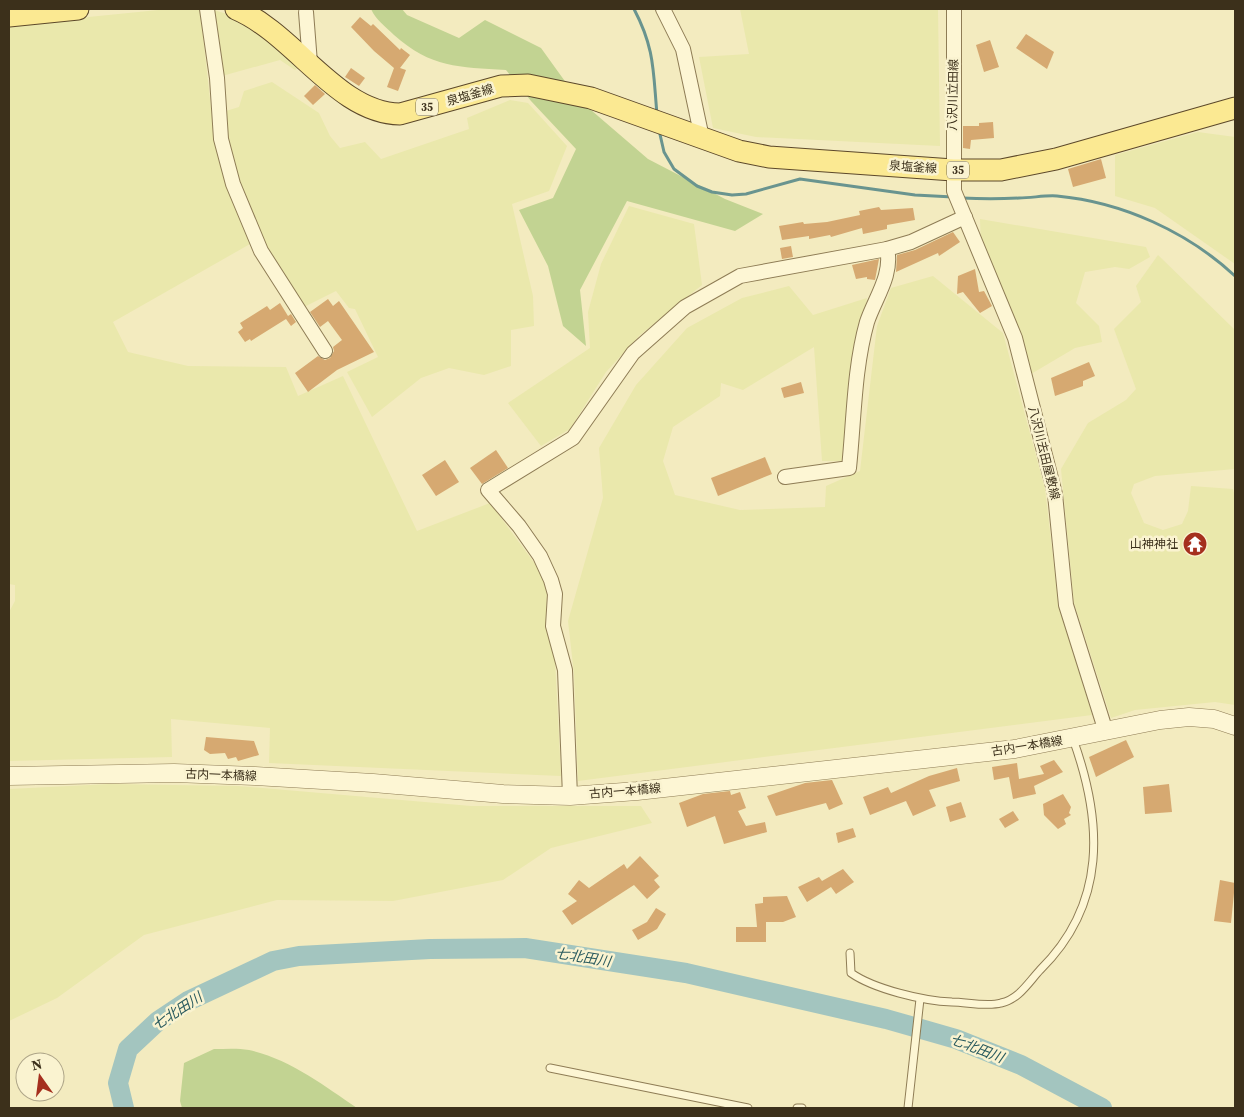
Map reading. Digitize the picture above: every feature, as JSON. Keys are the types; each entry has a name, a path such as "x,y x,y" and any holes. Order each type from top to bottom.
{"main road":[{"path":"9,16 78,9"},
{"name":"泉塩釜線","path":"236,9 264,23 352,100 384,114 400,114 501,86 528,85 591,98 739,151 768,157 953,176 1026,167 1232,113"}],"street":[{"path":"207,9 217,78 221,139 233,184 261,251 325,351"},
{"path":"663,9 683,49 702,138"},
{"name":"八沢川立田線","path":"954,9 953,176 963,214"},
{"path":"306,12 310,63"},
{"path":"570,796 564,665 553,626 555,594 540,556 519,526 488,490 574,438 633,353 685,307 740,276 887,249 911,242 963,214"},
{"name":"八沢川去田屋敷線","path":"963,214 978,252 1000,298 1015,338 1055,494 1066,605 1106,732"},
{"path":"785,477 850,468 857,377 867,322 882,288 889,261 887,249"},
{"name":"古内一本橋線","path":"9,776 174,773 373,783 503,794 570,796 637,791 1005,750 1106,732 1160,720 1189,717 1214,719 1235,726"}],"lane":[{"path":"850,953 851,973 860,979 920,1000 999,1004 1016,998 1055,956 1073,930 1084,900 1095,855 1089,792 1072,738"},
{"path":"908,1108 920,1000"},
{"path":"550,1068 748,1108"},
{"path":"797,1108 802,1108"}],"shaded area":[{"path":"168,9 200,9 213,126 226,186 250,244 113,322 128,352 188,366 286,367 298,396 343,376 417,531 490,503 541,572 547,592 546,618 555,660 561,776 269,763 270,728 171,719 172,757 9,761 9,612 15,601 15,585 9,584 9,25"},
{"path":"740,9 938,9 940,146 756,137 713,128 699,57 749,54"},
{"path":"214,10 246,20 302,65 295,70 280,60 222,76"},
{"path":"272,82 319,113 330,136 340,148 365,142 381,159 469,129 467,118 510,100 528,103 567,146 549,191 512,204 533,296 534,326 511,330 511,366 484,375 449,368 421,378 372,417 347,372 378,357 355,309 349,308 336,291 304,307 265,249 237,184 225,141 226,111 239,107 244,91"},
{"path":"1198,132 1235,137 1235,264 1155,208 1115,196 1115,155"},
{"path":"629,206 694,224 702,285 640,335 606,372 570,429 541,446 508,403 590,348 588,312 601,264"},
{"path":"980,219 1146,247 1150,257 1129,269 1115,267 1085,272 1076,303 1099,326 1102,342 1075,348 1031,374 1006,297 981,246"},
{"path":"1158,255 1235,330 1235,469 1155,476 1134,484 1131,493 1144,523 1163,530 1182,524 1188,511 1191,486 1233,489 1235,497 1235,705 1215,702 1135,710 1111,718 1074,603 1061,469 1088,423 1126,400 1136,389 1114,329 1141,302 1136,286"},
{"path":"933,276 1003,333 1045,489 1058,599 1092,715 578,781 574,674 568,621 603,498 599,448 636,385 687,328 742,298 789,286 813,315 867,298 844,461 822,461 814,347 743,390 721,383 720,396 673,427 663,461 675,495 740,510 825,507 826,486 860,471 877,326 891,288"},
{"path":"110,784 238,786 471,806 641,806 652,823 551,848 503,880 393,901 277,900 144,935 57,998 9,1021 9,789"}],"green space":[{"path":"371,9 402,9 407,15 459,38 485,20 541,48 577,98 648,159 725,199 763,214 735,231 627,201 580,290 586,346 563,326 548,266 519,210 553,198 576,149 531,101 506,70 474,68 433,60 420,54 394,35 378,20"},
{"path":"214,1049 249,1050 278,1059 306,1074 357,1108 182,1108 180,1101 184,1063"}],"building":[{"path":"360,17 371,26 373,24 400,50 401,48 410,55 400,68 406,70 398,91 387,87 394,68 351,27"},
{"path":"1026,34 1054,52 1047,69 1016,48"},
{"path":"990,40 999,67 984,72 976,45"},
{"path":"351,68 365,78 359,86 345,77"},
{"path":"315,85 325,94 313,105 304,96"},
{"path":"993,122 994,138 971,140 970,149 963,148 963,126 979,126 979,123"},
{"path":"1101,159 1106,178 1073,187 1068,169"},
{"path":"879,207 881,210 913,208 915,220 887,225 887,229 863,234 862,228 831,237 830,235 809,239 809,236 782,240 779,226 803,222 804,224 827,222 860,215 859,211"},
{"path":"953,232 960,242 939,256 938,253 896,272 897,255 915,250"},
{"path":"791,246 793,257 782,259 780,248"},
{"path":"879,259 875,280 867,279 867,277 856,279 852,265"},
{"path":"975,269 979,292 984,291 992,306 980,313 963,292 957,294 958,276"},
{"path":"328,299 333,306 339,301 374,352 337,370 308,392 295,373 318,356 325,360 330,358 334,351 333,347 342,340 328,321 320,327 310,312"},
{"path":"280,303 288,316 291,314 296,322 291,326 286,319 251,341 250,339 245,342 238,332 243,328 240,323 267,306 270,310"},
{"path":"1089,362 1095,376 1083,381 1083,386 1055,396 1051,378"},
{"path":"801,382 804,393 784,398 781,388"},
{"path":"496,450 508,468 482,484 470,468"},
{"path":"765,457 772,474 718,496 711,478"},
{"path":"445,460 459,482 436,496 422,475"},
{"path":"206,737 254,741 259,755 238,761 236,757 228,759 225,753 210,754 204,750"},
{"path":"1126,740 1134,757 1096,777 1089,757"},
{"path":"1054,760 1063,772 1034,786 1036,794 1013,799 1009,777 994,780 992,767 1017,763 1019,779 1044,774 1040,766"},
{"path":"957,768 960,781 929,790 936,806 913,816 906,801 870,815 863,797 888,787 891,793 929,776"},
{"path":"832,780 843,804 829,810 826,803 776,816 767,796 805,783"},
{"path":"1169,784 1172,812 1145,814 1143,787"},
{"path":"730,791 731,795 740,792 746,808 738,811 746,826 765,822 767,832 724,844 715,816 687,827 679,803 703,794"},
{"path":"1063,794 1071,807 1069,813 1071,815 1064,819 1066,824 1058,829 1044,815 1043,804"},
{"path":"961,802 966,817 950,822 946,807"},
{"path":"1013,811 1019,820 1005,828 999,819"},
{"path":"853,828 856,837 838,843 836,833"},
{"path":"640,856 659,876 654,880 660,887 647,899 634,885 572,925 562,911 577,901 568,894 579,880 589,888 624,864 627,869"},
{"path":"843,869 854,882 836,894 831,887 807,902 798,887 819,877 822,881"},
{"path":"1220,880 1235,883 1231,923 1214,921"},
{"path":"787,896 796,917 783,922 766,922 766,942 736,942 736,927 757,927 755,904 763,903 763,897"},
{"path":"656,908 666,914 657,929 638,940 632,930 647,922"}],"waterway":[{"path":"634,9 646,36 652,60 657,114"},
{"path":"659,130 664,152 674,169 697,186 712,192 732,195 746,194 800,179 915,195 953,197"},
{"path":"962,198 1005,199 1057,196 1106,205 1129,212 1175,233 1217,260 1235,276"},
{"name":"七北田川","path":"124,1108 118,1083 128,1049 158,1021 188,1001 273,961 299,956 430,949 525,948 686,973 886,1019 956,1039 1021,1065 1102,1108"}],"place":[{"name":"山神神社","path":"1195,544"}]}
